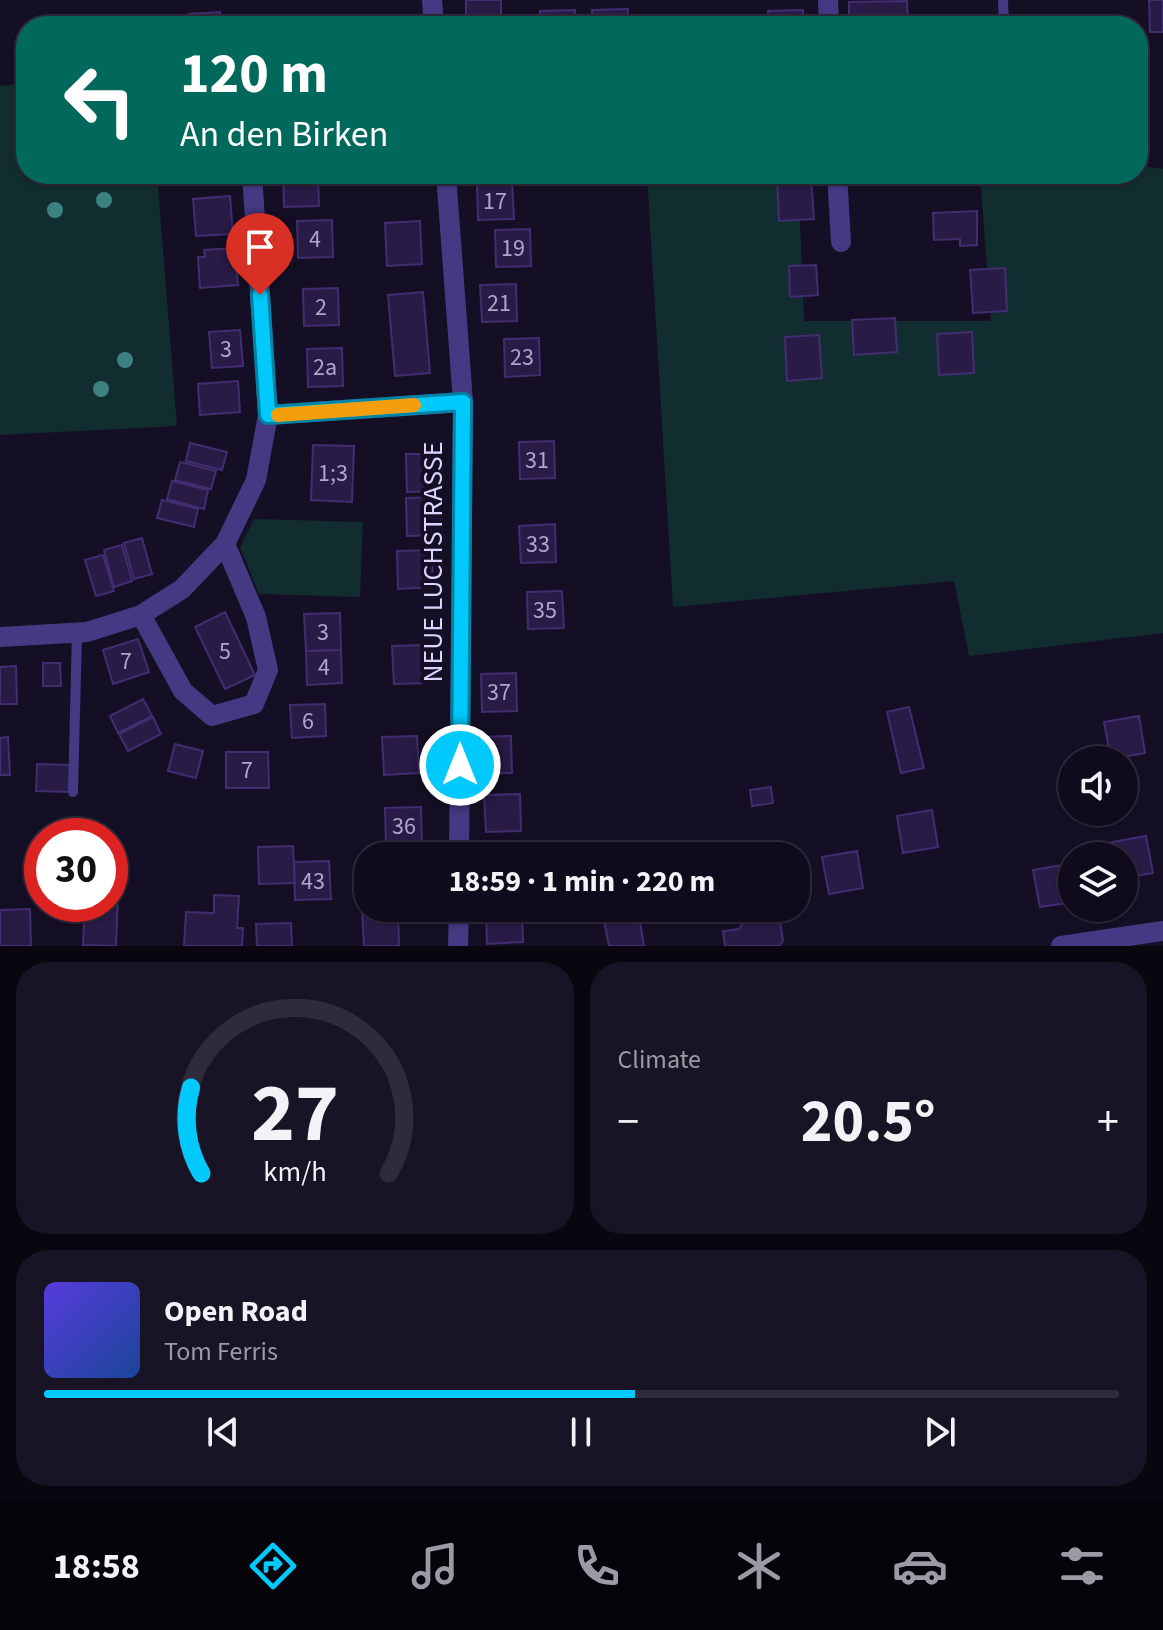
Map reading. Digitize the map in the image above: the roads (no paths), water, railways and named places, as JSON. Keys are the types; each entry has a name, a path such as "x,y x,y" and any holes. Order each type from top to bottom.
{"street":[{"path":"0,637 87,632 141,615 182,589 225,544 256,480 268,415 253,184"},
{"name":"NEUE LUCHSTRASSE","path":"447,184 463,402 459,842"},
{"path":"838,184 841,242"},
{"path":"268,415 463,402"},
{"path":"141,615 183,691 212,716 254,704 268,670 256,617 225,544"},
{"path":"458,946 459,922"},
{"path":"1061,946 1163,931"}],"lane":[{"path":"73,792 77,633"}]}
